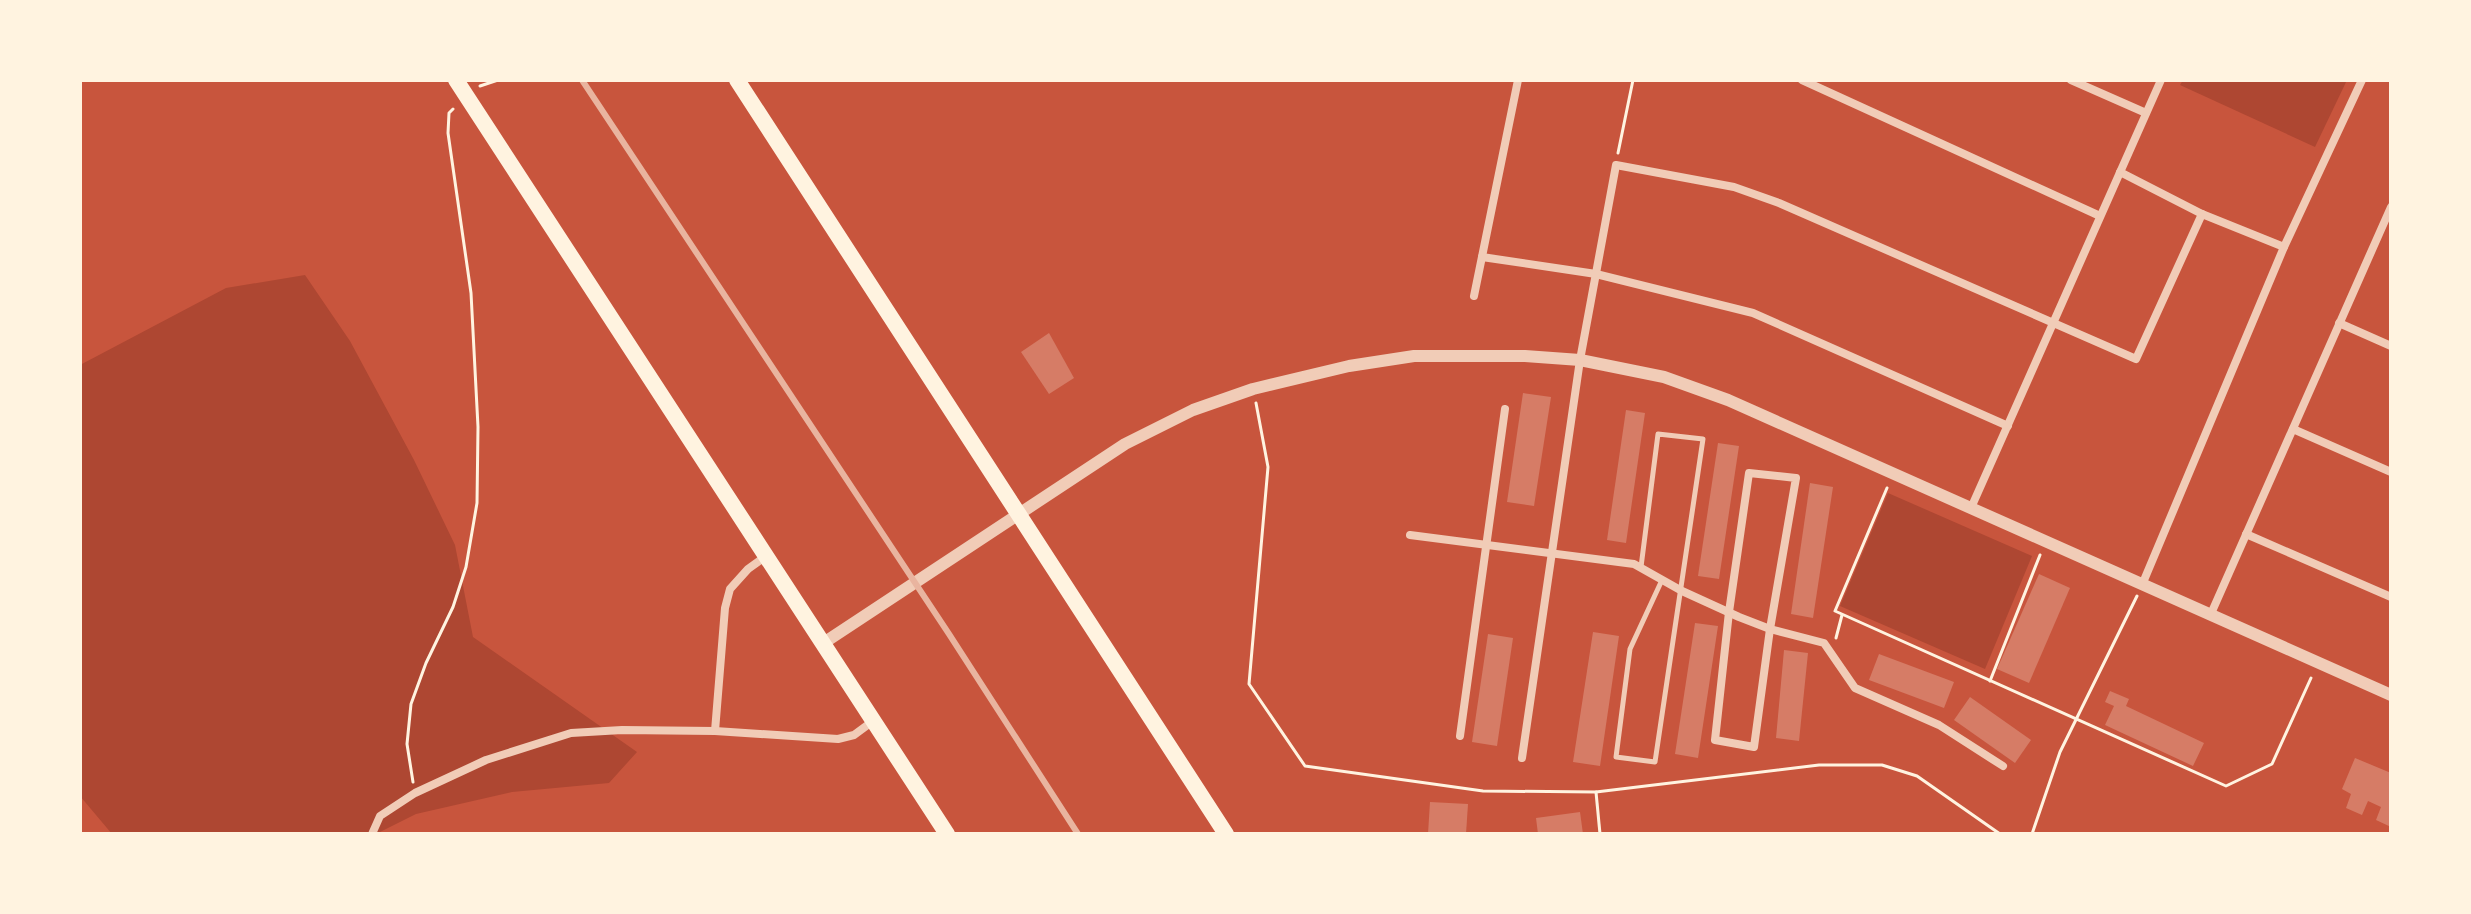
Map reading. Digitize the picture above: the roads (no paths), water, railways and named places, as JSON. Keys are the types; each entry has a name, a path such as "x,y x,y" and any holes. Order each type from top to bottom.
{"highway":[{"path":"456,80 947,834"},
{"path":"737,80 1012,518 1226,834"}],"street":[{"path":"1474,296 1518,80"},
{"path":"1802,80 2100,216"},
{"path":"2071,80 2146,113"},
{"path":"1971,508 2161,80"},
{"path":"2142,585 2284,247 2362,80"},
{"path":"1522,758 1580,360 1616,165 1734,187 1779,203 2136,359 2202,214"},
{"path":"2120,172 2202,214 2284,247"},
{"path":"2210,616 2339,323 2389,220 2391,207"},
{"path":"1482,257 1596,274 1753,313 2008,426"},
{"path":"2339,323 2391,346"},
{"path":"822,644 1125,444 1193,410 1253,389 1349,366 1414,356 1525,356 1580,360 1664,377 1728,400 2391,695"},
{"path":"1460,736 1505,409"},
{"path":"2293,429 2391,472"},
{"path":"1749,473 1796,478 1754,747 1715,740 1729,612 1749,473"},
{"path":"2246,534 2391,597"},
{"path":"1410,535 1634,564 1682,591 1729,612 1770,629 1824,643 1855,688 1939,725 2003,766"},
{"path":"715,731 725,608 730,589 748,569 766,556"},
{"path":"372,834 380,816 415,793 486,760 571,733 715,731 838,739 854,735 873,721"}],"lane":[{"path":"1641,568 1658,434 1703,439 1655,762 1616,757 1630,649 1662,580"}],"railway":[{"path":"582,80 1078,834"}]}
